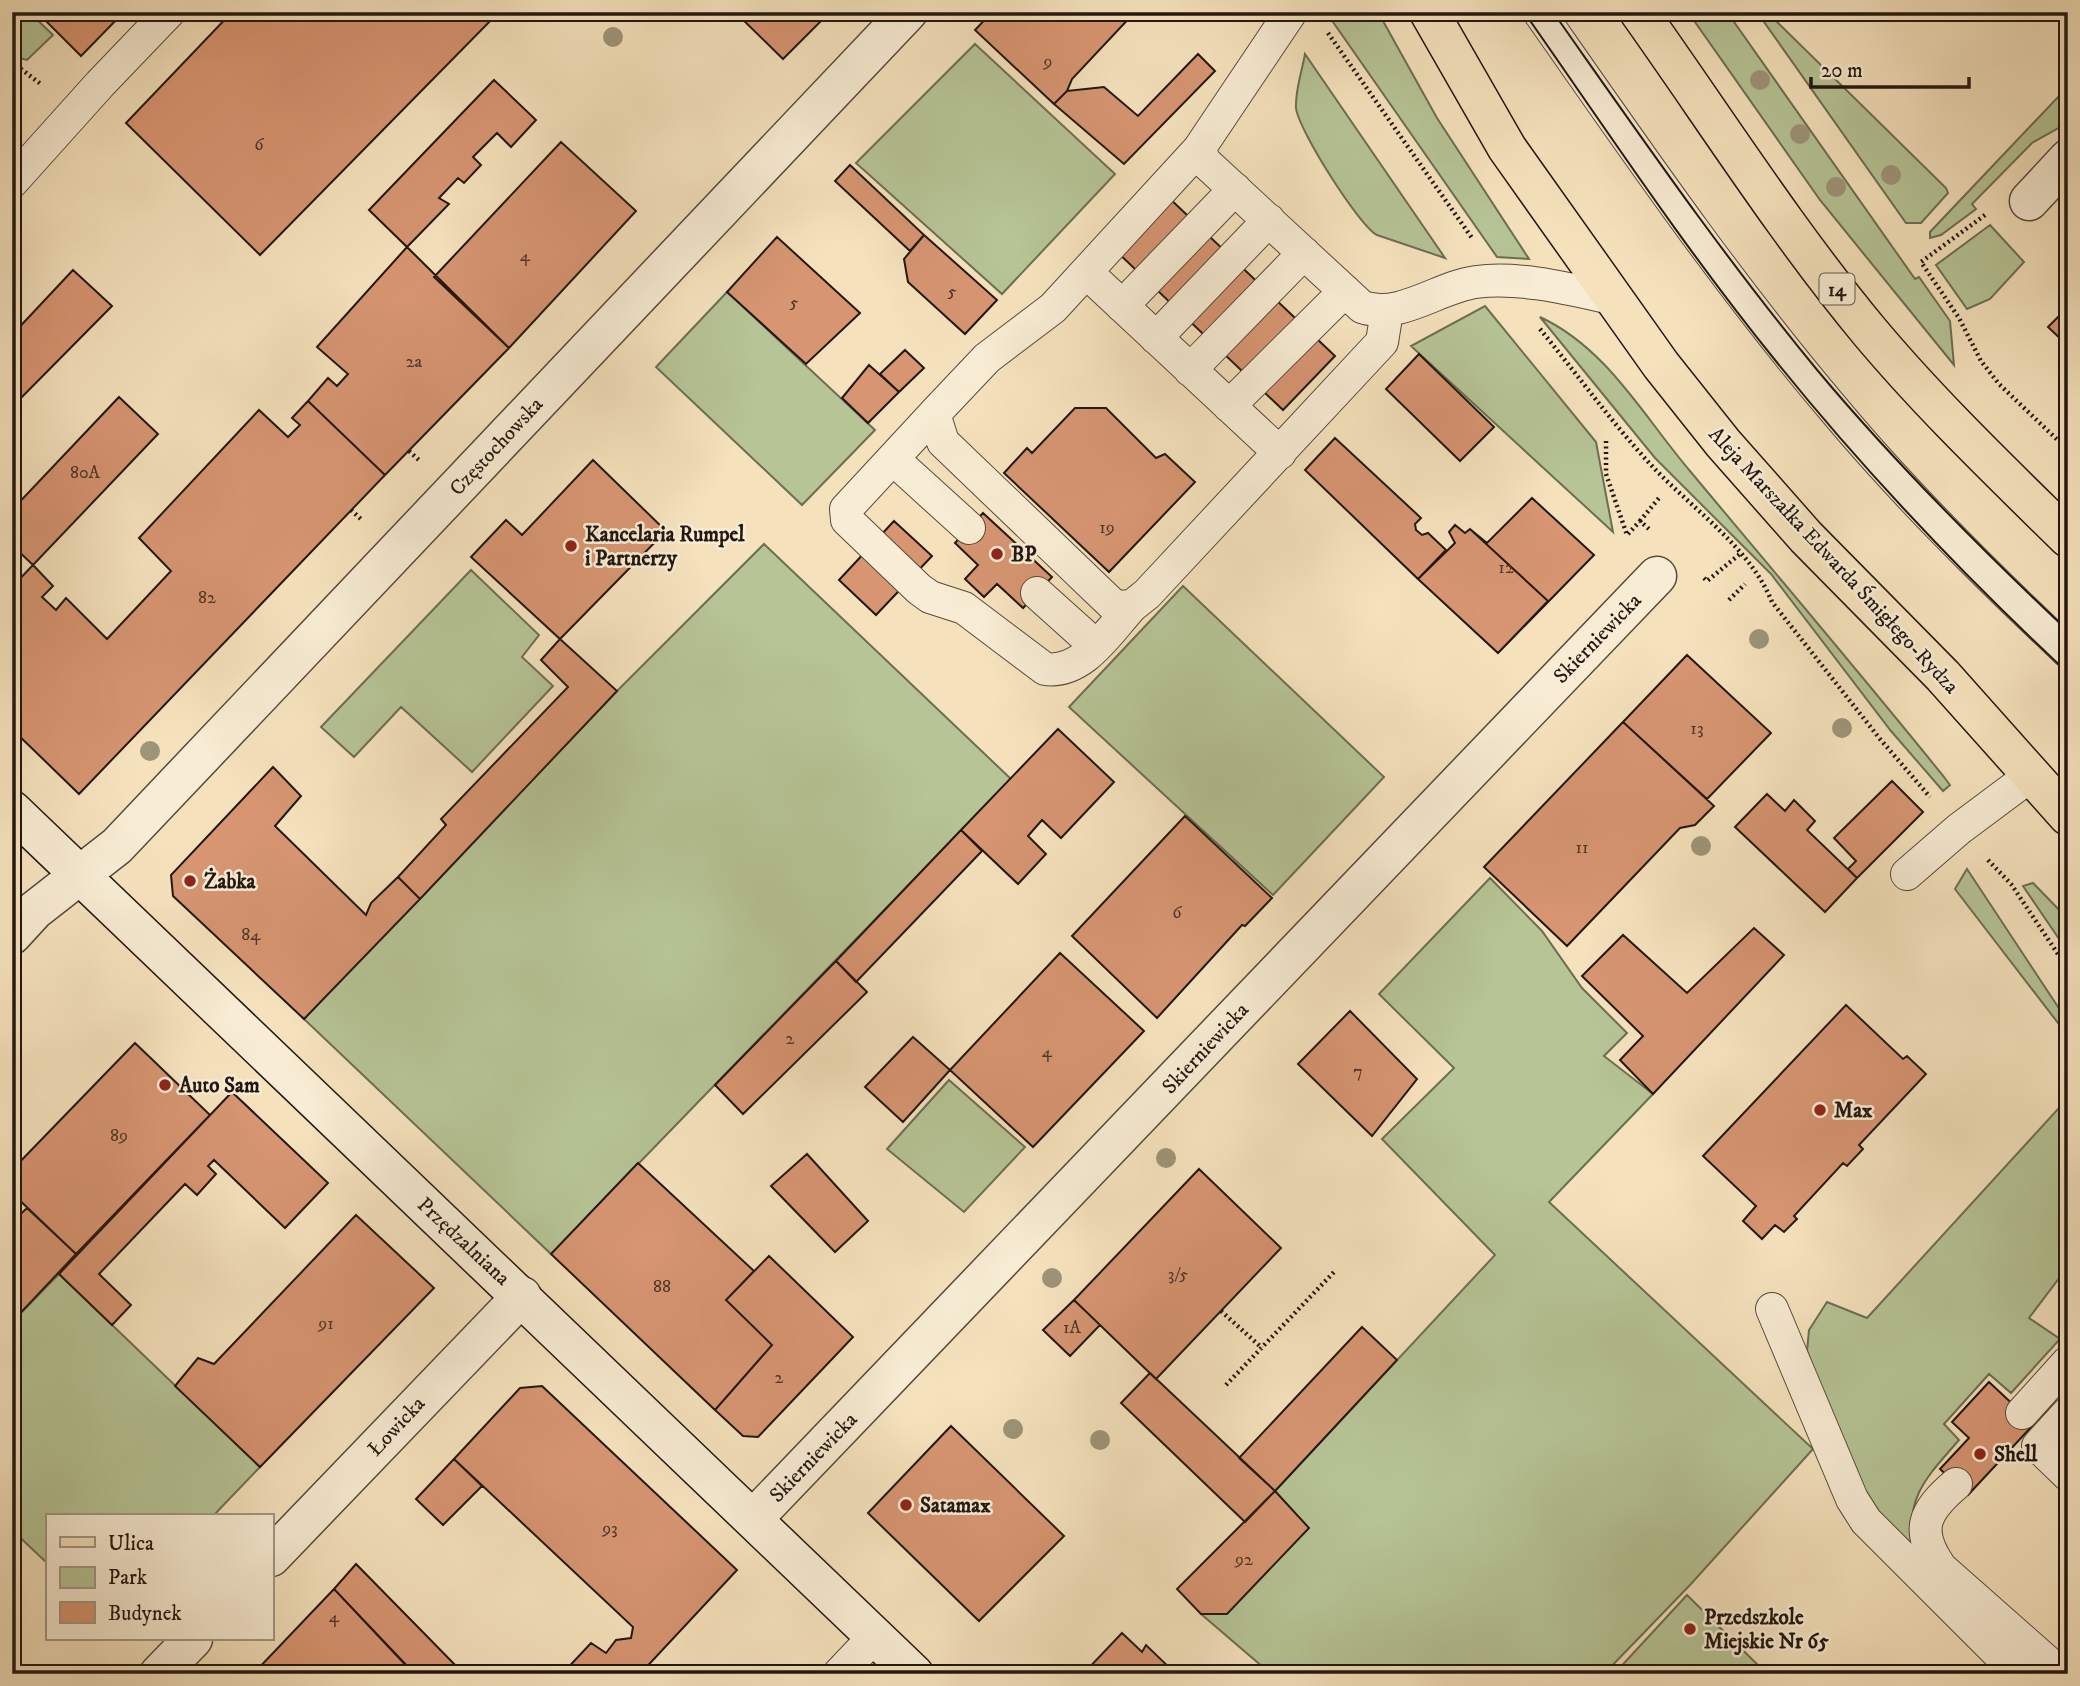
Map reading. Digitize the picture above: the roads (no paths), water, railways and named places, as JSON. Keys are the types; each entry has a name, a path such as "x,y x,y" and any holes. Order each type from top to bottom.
{"main road":[{"name":"Aleja Marszałka Edwarda Śmigłego-Rydza","path":"1429,12 1507,148 1611,298 1723,443 1806,537 1943,676 2068,816"},
{"name":"14","path":"1639,12 1811,256 1869,331 1939,410 2068,538"}],"street":[{"name":"Częstochowska","path":"12,935 35,910 127,836 908,12"},
{"path":"2029,201 2068,159"},
{"name":"Skierniewicka","path":"753,1519 1657,576"},
{"name":"Przędzalniana","path":"12,810 914,1674"},
{"name":"Łowicka","path":"273,1555 522,1296"},
{"path":"159,1674 192,1640"}],"lane":[{"path":"12,182 100,83 169,12"},
{"path":"1291,12 1199,149 1053,308 987,358 846,509 847,520 930,597 964,608 1045,669 1060,671 1080,663 1382,342 1387,311"},
{"path":"1539,12 1689,225 1811,383 1934,520 2068,652"},
{"path":"1199,149 1205,162 1362,307 1387,311 1478,281 1553,285 1611,298"},
{"path":"1122,306 1235,189"},
{"path":"1156,338 1269,220"},
{"path":"1190,370 1304,253"},
{"path":"1086,272 1279,453"},
{"path":"1229,406 1345,291"},
{"path":"934,414 943,442 1115,607 1132,606"},
{"path":"893,459 969,527"},
{"path":"1037,593 1096,646"},
{"path":"1908,874 1959,829 2030,776"},
{"path":"1772,1309 1852,1499 1866,1521 2019,1674"},
{"path":"2022,1413 2068,1362"},
{"path":"2066,1468 2038,1446 2068,1413"},
{"path":"1956,1484 1927,1516 1924,1534 1928,1550 1941,1568 2061,1674"},
{"path":"839,1674 874,1637"}],"tram line":[{"path":"1524,12 1678,232 1809,402 1916,522 2068,673"},
{"path":"1553,12 1715,239 1818,371 1939,505 2068,631"}],"place":[{"name":"Kancelaria Rumpel i Partnerzy","path":"571,546"},
{"name":"BP","path":"997,554"},
{"name":"Żabka","path":"190,881"},
{"name":"Auto Sam","path":"165,1085"},
{"name":"Max","path":"1820,1110"},
{"name":"Shell","path":"1980,1454"},
{"name":"Satamax","path":"906,1505"},
{"name":"Przedszkole Miejskie Nr 65","path":"1690,1629"}]}
